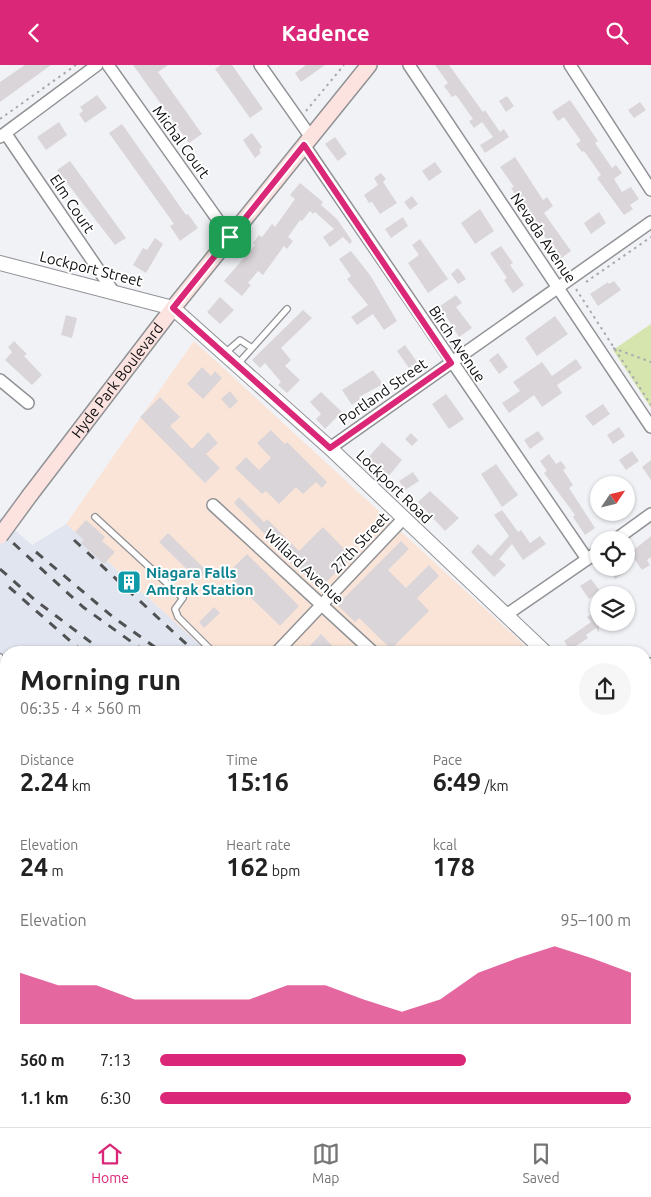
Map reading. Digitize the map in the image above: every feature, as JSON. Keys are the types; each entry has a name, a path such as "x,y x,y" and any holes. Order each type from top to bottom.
{"main road":[{"name":"Hyde Park Boulevard","path":"0,535 173,308 369,65"}],"street":[{"path":"3,136 97,65"},
{"name":"Michal Court","path":"108,65 230,237"},
{"name":"Birch Avenue","path":"260,65 299,120 307,141 451,363 587,559"},
{"name":"Nevada Avenue","path":"409,65 651,427"},
{"path":"570,65 651,190"},
{"name":"Elm Court","path":"3,136 112,291"},
{"name":"Portland Street","path":"330,448 651,222"},
{"name":"Lockport Street","path":"0,263 173,308"},
{"name":"Lockport Road","path":"173,308 330,448 539,646"},
{"path":"0,380 28,403"},
{"name":"Willard Avenue","path":"213,505 367,646"},
{"path":"628,531 651,515"},
{"name":"27th Street","path":"283,646 403,519"},
{"path":"506,615 590,557"}],"lane":[{"path":"237,365 287,309"},
{"path":"224,354 240,340 252,348"},
{"path":"94,517 183,598 175,609 178,617 207,646"}],"path":[{"path":"0,119 76,65"},
{"path":"299,120 344,65"},
{"path":"651,237 574,290 651,405"},
{"path":"613,348 651,362"}],"shaded area":[{"path":"194,341 525,646 201,646 66,524"},
{"path":"0,517 32,545 66,524 201,646 0,646"}],"green space":[{"path":"651,324 651,408 613,350"}],"building":[{"path":"25,65 51,65 0,102 0,82"},
{"path":"133,65 168,65 158,72 202,134 189,143"},
{"path":"221,65 232,65 263,109 250,118 215,69"},
{"path":"306,65 325,65 301,82 295,73"},
{"path":"435,65 449,65 483,112 485,110 500,132 504,129 509,137 485,153 480,145 493,137 482,122 474,128 469,121 473,119 456,95 452,97 444,86 448,83"},
{"path":"97,95 107,108 85,123 79,114 83,111 80,107"},
{"path":"507,96 514,106 506,112 499,101"},
{"path":"570,100 598,141 595,143 612,168 616,165 622,173 614,179 622,192 631,187 639,199 630,205 633,209 624,215 597,178 601,175 584,151 582,152 576,144 581,141 564,117 558,121 552,112"},
{"path":"640,102 646,110 634,118 628,110"},
{"path":"59,122 67,135 46,150 37,137"},
{"path":"122,124 186,215 188,214 198,228 180,241 170,226 174,224 109,133"},
{"path":"252,133 262,147 259,150 261,153 255,158 243,140"},
{"path":"335,137 347,154 338,161 325,144"},
{"path":"515,157 543,200 547,197 553,206 544,213 571,251 560,259 511,188 514,187 500,167"},
{"path":"70,161 126,238 115,245 57,170"},
{"path":"435,162 442,172 429,181 422,171"},
{"path":"381,173 386,179 383,182 397,203 380,214 372,202 369,203 364,195 378,185 374,178"},
{"path":"300,183 323,202 321,205 337,219 352,241 350,244 343,237 330,247 323,237 334,229 315,212 313,214 310,211 302,221 300,220 288,237 293,241 287,249 284,246 263,275 258,271 248,283 251,285 242,296 224,281 255,245 253,243 259,235 262,237 272,224 275,227 295,199 290,195"},
{"path":"412,196 418,204 410,210 404,202"},
{"path":"480,209 494,231 475,244 461,223"},
{"path":"599,212 606,223 591,234 584,223"},
{"path":"403,217 408,226 391,238 385,229"},
{"path":"155,238 163,244 146,273 133,265 143,248 147,250"},
{"path":"420,239 448,279 428,293 408,263 419,255 412,245"},
{"path":"501,246 513,263 510,265 524,285 513,293 504,280 507,278 490,253"},
{"path":"351,251 370,275 397,321 384,330 373,314 357,325 351,317 368,305 347,279 351,276 339,259"},
{"path":"458,268 466,279 458,284 451,274"},
{"path":"614,281 621,290 598,306 590,294 608,282 609,284"},
{"path":"456,295 462,303 456,307 472,328 459,337 440,306"},
{"path":"220,297 234,310 220,324 207,312"},
{"path":"303,310 312,318 281,348 291,360 285,366 300,380 287,393 278,385 281,382 265,363 260,368 252,360"},
{"path":"66,315 77,318 72,338 61,335"},
{"path":"555,316 568,334 537,356 525,338"},
{"path":"14,341 27,354 24,356 42,375 32,385 5,360 12,352 8,347"},
{"path":"405,345 417,362 409,368 397,351"},
{"path":"498,353 508,367 499,374 489,360"},
{"path":"576,359 582,368 557,385 562,393 542,407 534,395 509,413 502,403 520,391 513,382 542,362 552,376"},
{"path":"202,367 211,376 215,371 222,378 203,399 187,384"},
{"path":"373,370 383,384 359,397 360,399 352,405 342,390"},
{"path":"230,391 238,401 230,409 221,399"},
{"path":"321,392 342,412 325,429 316,419 321,414 310,402"},
{"path":"446,394 464,419 449,429 432,404"},
{"path":"160,397 180,417 170,426 192,449 208,432 218,443 206,454 220,468 205,483 140,417"},
{"path":"603,404 610,414 593,426 585,416"},
{"path":"619,427 625,436 613,444 607,435"},
{"path":"271,430 285,444 287,442 327,482 322,488 316,482 303,494 296,487 279,504 266,491 262,494 235,468 246,457 259,470 271,458 257,443"},
{"path":"538,431 544,439 530,449 524,440"},
{"path":"411,433 418,440 412,446 405,439"},
{"path":"382,442 402,460 388,477 366,460"},
{"path":"632,451 639,461 626,470 619,460"},
{"path":"549,454 556,464 561,461 566,468 563,470 573,485 569,488 595,528 585,535 573,517 575,515 544,473 547,471 540,461"},
{"path":"651,460 651,480 642,467"},
{"path":"496,464 518,495 502,507 481,474"},
{"path":"413,472 419,481 405,490 399,481"},
{"path":"430,491 459,518 445,531 418,502"},
{"path":"239,497 264,522 267,519 299,551 323,527 352,557 319,589 234,503"},
{"path":"502,510 518,532 521,530 530,543 540,536 546,544 523,560 512,544 499,559 506,565 494,577 471,552 478,544 491,556 509,536 494,515"},
{"name":"Niagara Falls Amtrak Station","path":"86,520 105,537 102,541 115,552 104,564 81,543 84,540 75,532"},
{"path":"168,533 207,571 198,580 159,542"},
{"path":"651,536 651,557 647,560 650,565 642,570 635,560 635,549"},
{"path":"401,541 409,549 388,570 406,588 429,565 439,576 417,598 429,611 394,646 388,646 359,618 355,622 337,605"},
{"path":"247,554 299,606 280,626 227,574"},
{"path":"591,579 596,586 590,586 589,599 580,586"},
{"path":"214,607 220,613 204,628 199,622"},
{"path":"590,623 590,631 592,631 586,635 588,638 576,646 567,646 564,641"},
{"path":"321,634 332,646 310,646"}],"railway":[{"path":"0,531 83,607 137,646"},
{"path":"74,540 188,646"},
{"path":"36,552 113,617 153,646"},
{"path":"0,569 35,600 96,646"},
{"path":"9,587 76,646"}],"place":[{"name":"Niagara Falls Amtrak Station","path":"129,582"}],"route":[{"path":"304,145 451,363 330,448 173,308 230,237 304,145"}]}
